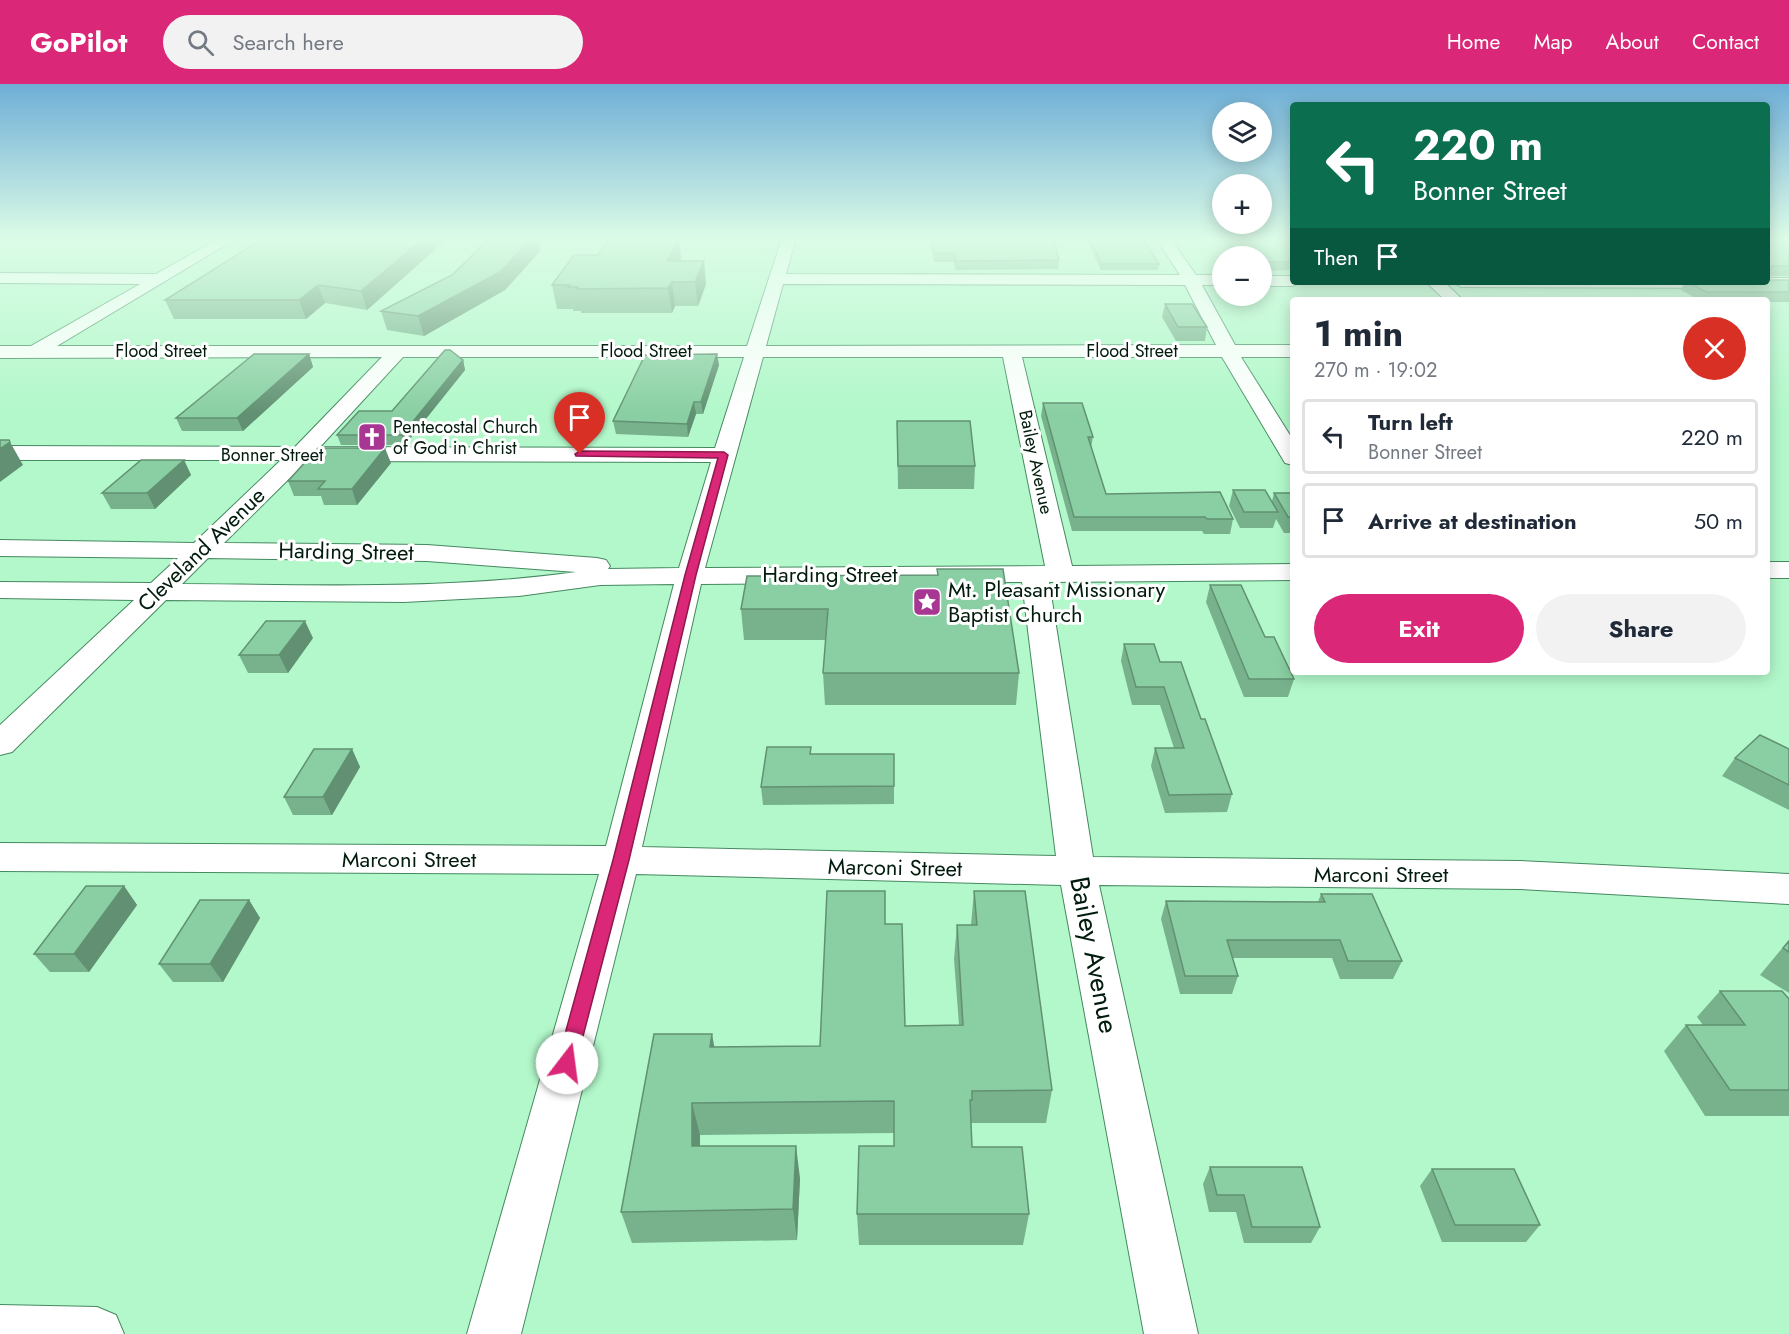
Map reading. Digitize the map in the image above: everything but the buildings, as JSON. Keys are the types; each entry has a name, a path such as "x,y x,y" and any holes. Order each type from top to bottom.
{"street":[{"path":"0,373 132,296"},
{"path":"494,1334 621,860 690,575 772,296"},
{"path":"1200,296 1229,352 1290,453"},
{"name":"Cleveland Avenue","path":"0,744 300,455 399,351"},
{"name":"Bailey Avenue","path":"1011,351 1047,573 1077,871 1171,1334"},
{"name":"Flood Street","path":"0,352 1290,351"},
{"name":"Bonner Street","path":"0,453 724,455"},
{"name":"Harding Street","path":"0,548 427,553 523,558 690,575"},
{"path":"1770,570 1789,570"},
{"name":"Harding Street","path":"0,590 404,594 519,588 600,577 1290,572"},
{"name":"Marconi Street","path":"0,857 621,860 1077,871 1520,875 1789,889"},
{"path":"0,1332 97,1334"}],"place":[{"name":"Pentecostal Church of God in Christ","path":"372,437"},
{"name":"Mt. Pleasant Missionary Baptist Church","path":"927,602"}],"route":[{"path":"567,1063 621,860 690,575 724,455 580,454"}]}
